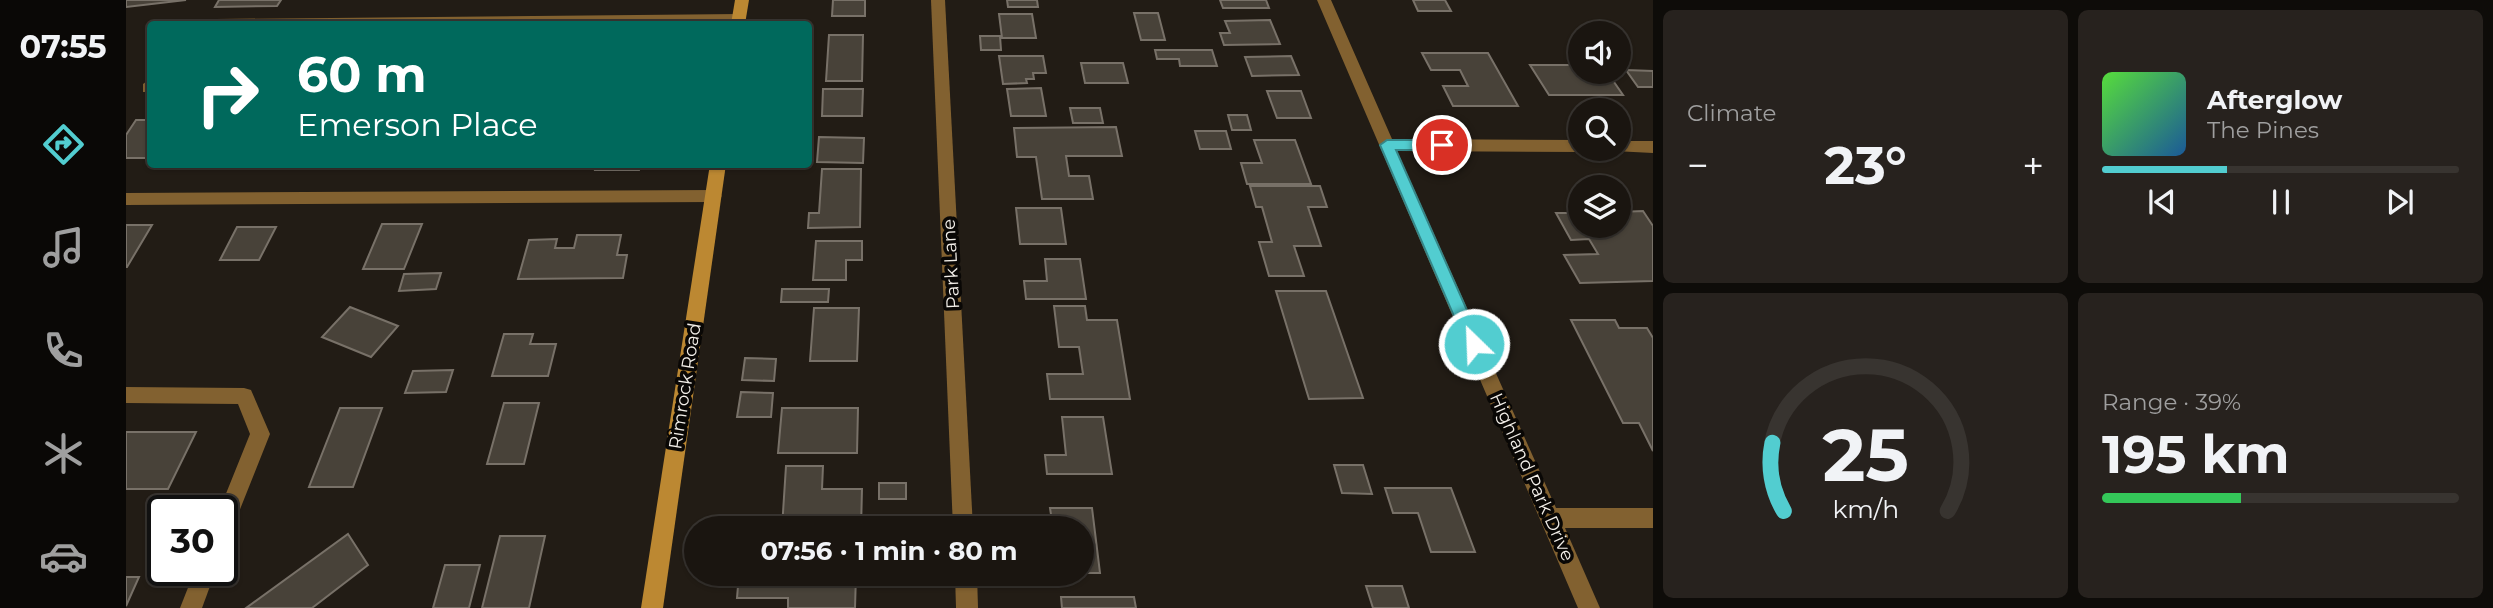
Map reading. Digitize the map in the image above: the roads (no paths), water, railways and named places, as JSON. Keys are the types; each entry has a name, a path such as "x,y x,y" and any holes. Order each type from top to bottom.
{"main road":[{"path":"739,21 742,0"},
{"name":"Rimrock Road","path":"652,608 718,168"}],"street":[{"name":"Park Lane","path":"938,0 962,516"},
{"name":"Highland Park Drive","path":"1324,0 1589,608"},
{"path":"1387,145 1568,146"},
{"path":"1631,147 1653,147"},
{"path":"126,199 714,196"},
{"path":"126,395 244,396 260,434 236,495"},
{"path":"1550,518 1653,518"},
{"path":"191,608 200,586"},
{"path":"966,586 967,608"}]}
